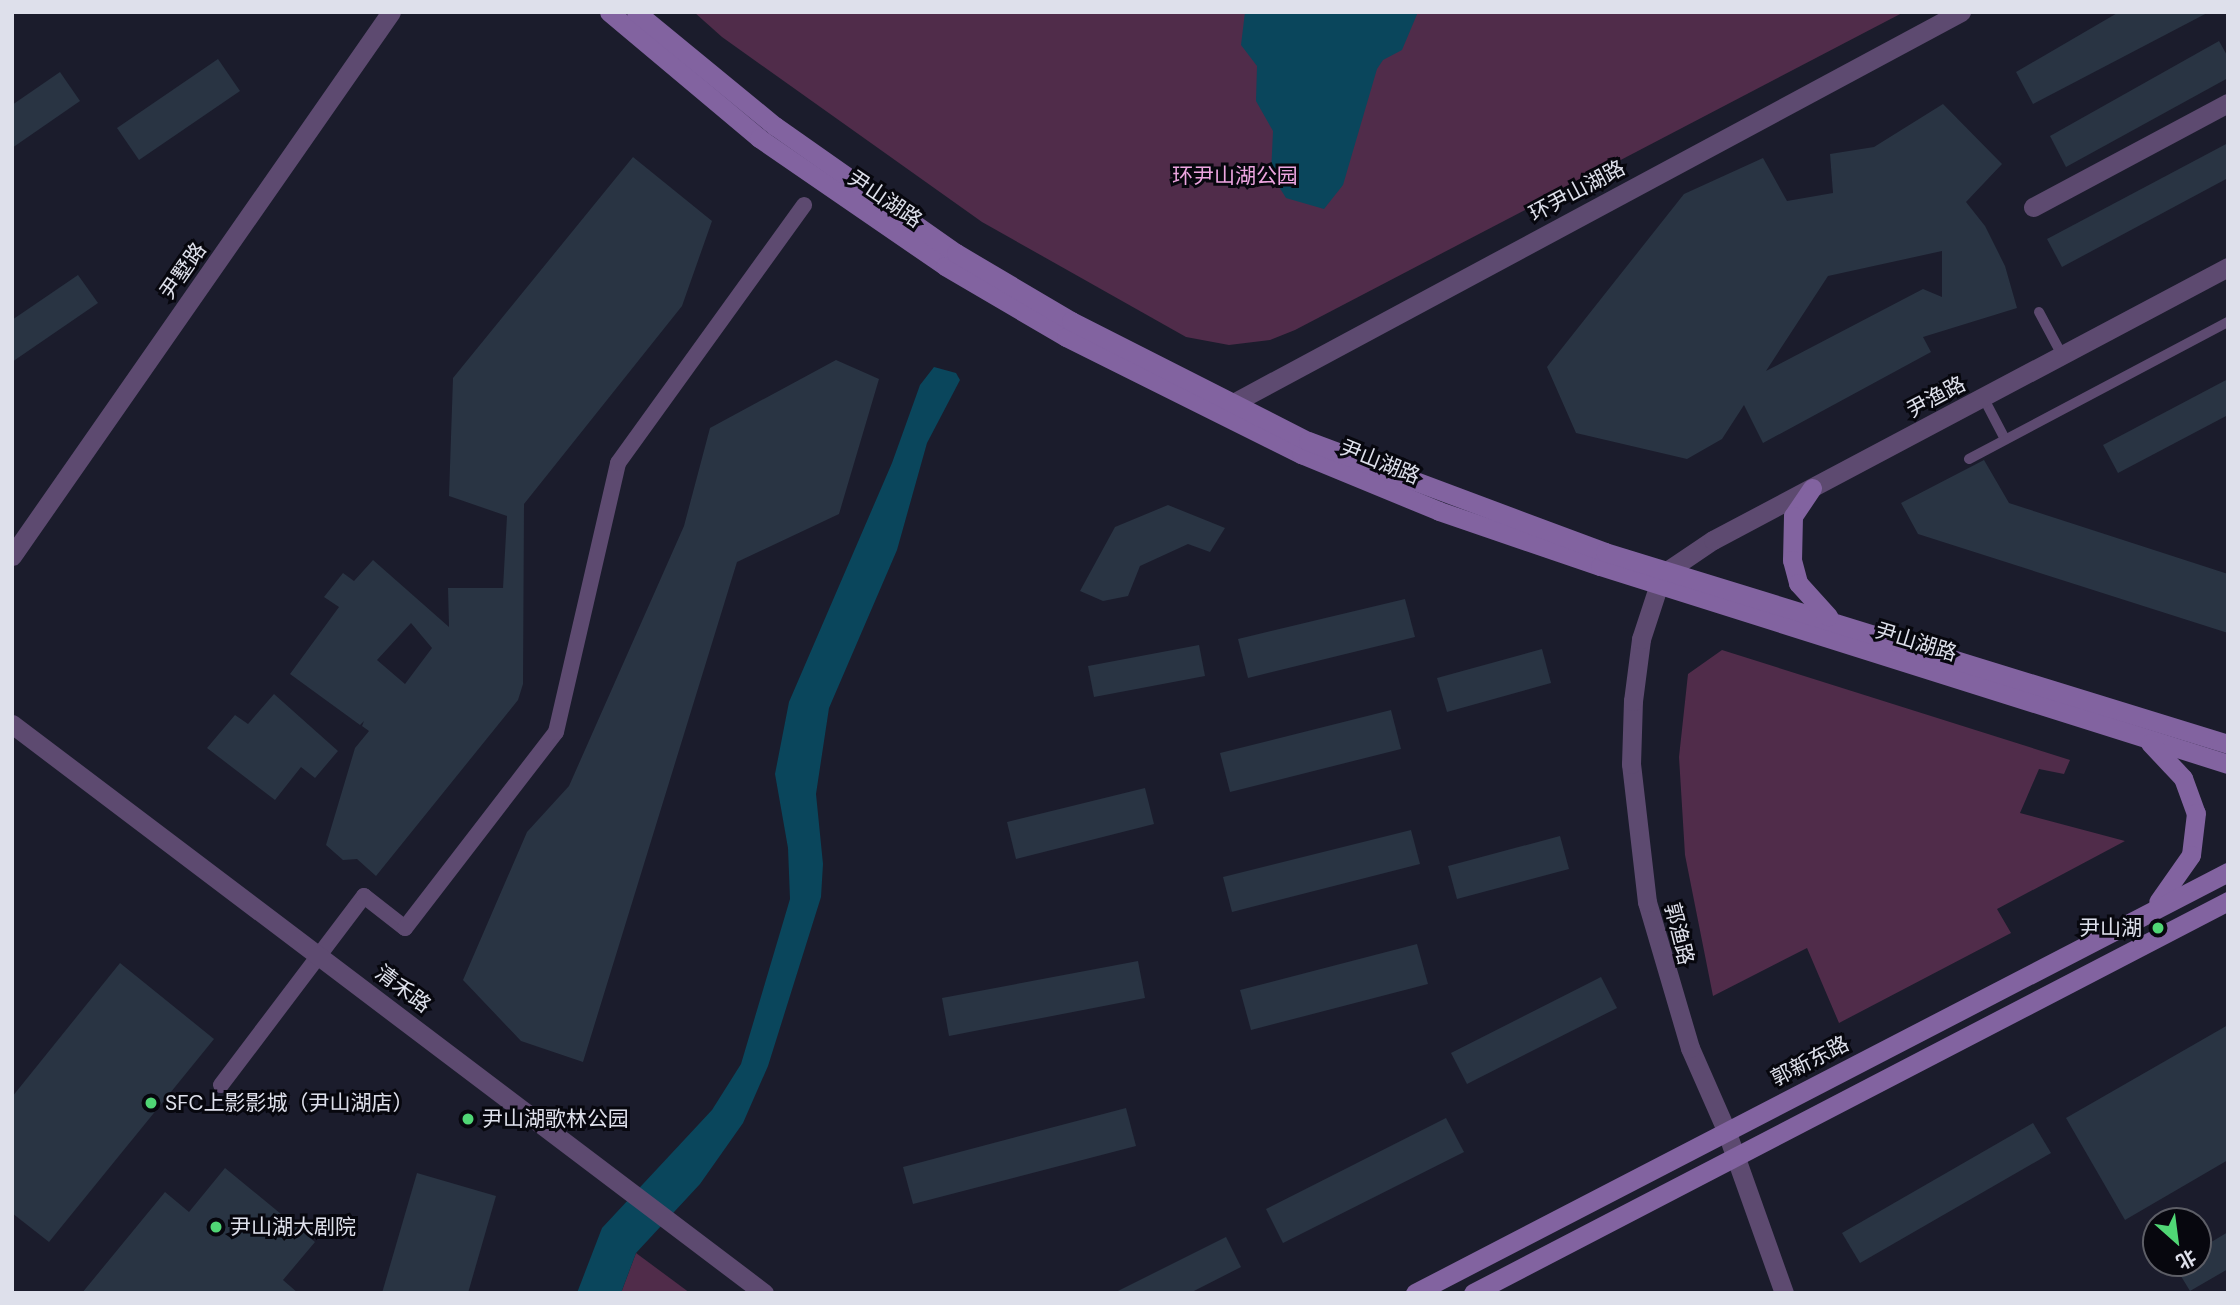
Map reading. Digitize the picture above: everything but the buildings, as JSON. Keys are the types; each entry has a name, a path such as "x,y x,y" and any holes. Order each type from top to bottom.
{"main road":[{"name":"尹山湖路","path":"609,12 749,130 851,205 1066,337 1223,408 1663,578 2228,764"},
{"name":"尹山湖路","path":"636,12 775,126 956,253 1223,408"},
{"path":"1812,488 1793,516 1792,560 1809,599 1834,621"},
{"name":"尹山湖路","path":"1663,578 1834,621 2228,744"},
{"path":"2143,738 2183,778 2196,824 2185,869 2149,912"},
{"name":"郭新东路","path":"1415,1293 2228,872"},
{"path":"1474,1293 1734,1155 2228,901"}],"street":[{"name":"尹墅路","path":"12,556 391,12"},
{"name":"环尹山湖路","path":"1223,408 1961,12"},
{"path":"2033,207 2228,103"},
{"path":"221,1085 364,896 405,928 556,732 618,463 804,205"},
{"name":"尹渔路","path":"1663,578 1713,540 2228,267"},
{"name":"郭渔路","path":"1663,578 1641,639 1633,701 1636,825 1647,902 1669,987 1726,1130 1784,1293"},
{"name":"清禾路","path":"12,724 631,1189 764,1293"}],"lane":[{"path":"2039,312 2062,355"},
{"path":"1969,459 2228,321"},
{"path":"1983,397 2005,439"}],"green space":[{"name":"环尹山湖公园","path":"694,12 1904,12 1295,330 1270,340 1229,345 1186,337 982,222 722,37"},
{"path":"1722,650 2070,760 2064,774 2039,769 2020,813 2125,841 1997,909 2011,933 1839,1023 1807,948 1713,996 1685,855 1679,757 1688,674"},
{"path":"636,1253 690,1293 621,1293"}],"water":[{"path":"1245,12 1418,12 1402,50 1383,60 1377,69 1343,185 1324,209 1286,198 1271,174 1273,131 1256,101 1257,66 1241,45"},
{"path":"934,367 956,373 960,380 927,443 897,550 829,708 816,794 823,864 821,897 768,1066 743,1123 700,1184 636,1253 621,1293 577,1293 602,1228 712,1110 741,1064 790,899 788,848 775,774 789,702 892,463 920,385"}],"place":[{"name":"尹山湖","path":"2158,928"},
{"name":"SFC上影影城（尹山湖店）","path":"151,1103"},
{"name":"尹山湖歌林公园","path":"468,1119"},
{"name":"尹山湖大剧院","path":"216,1227"}]}
